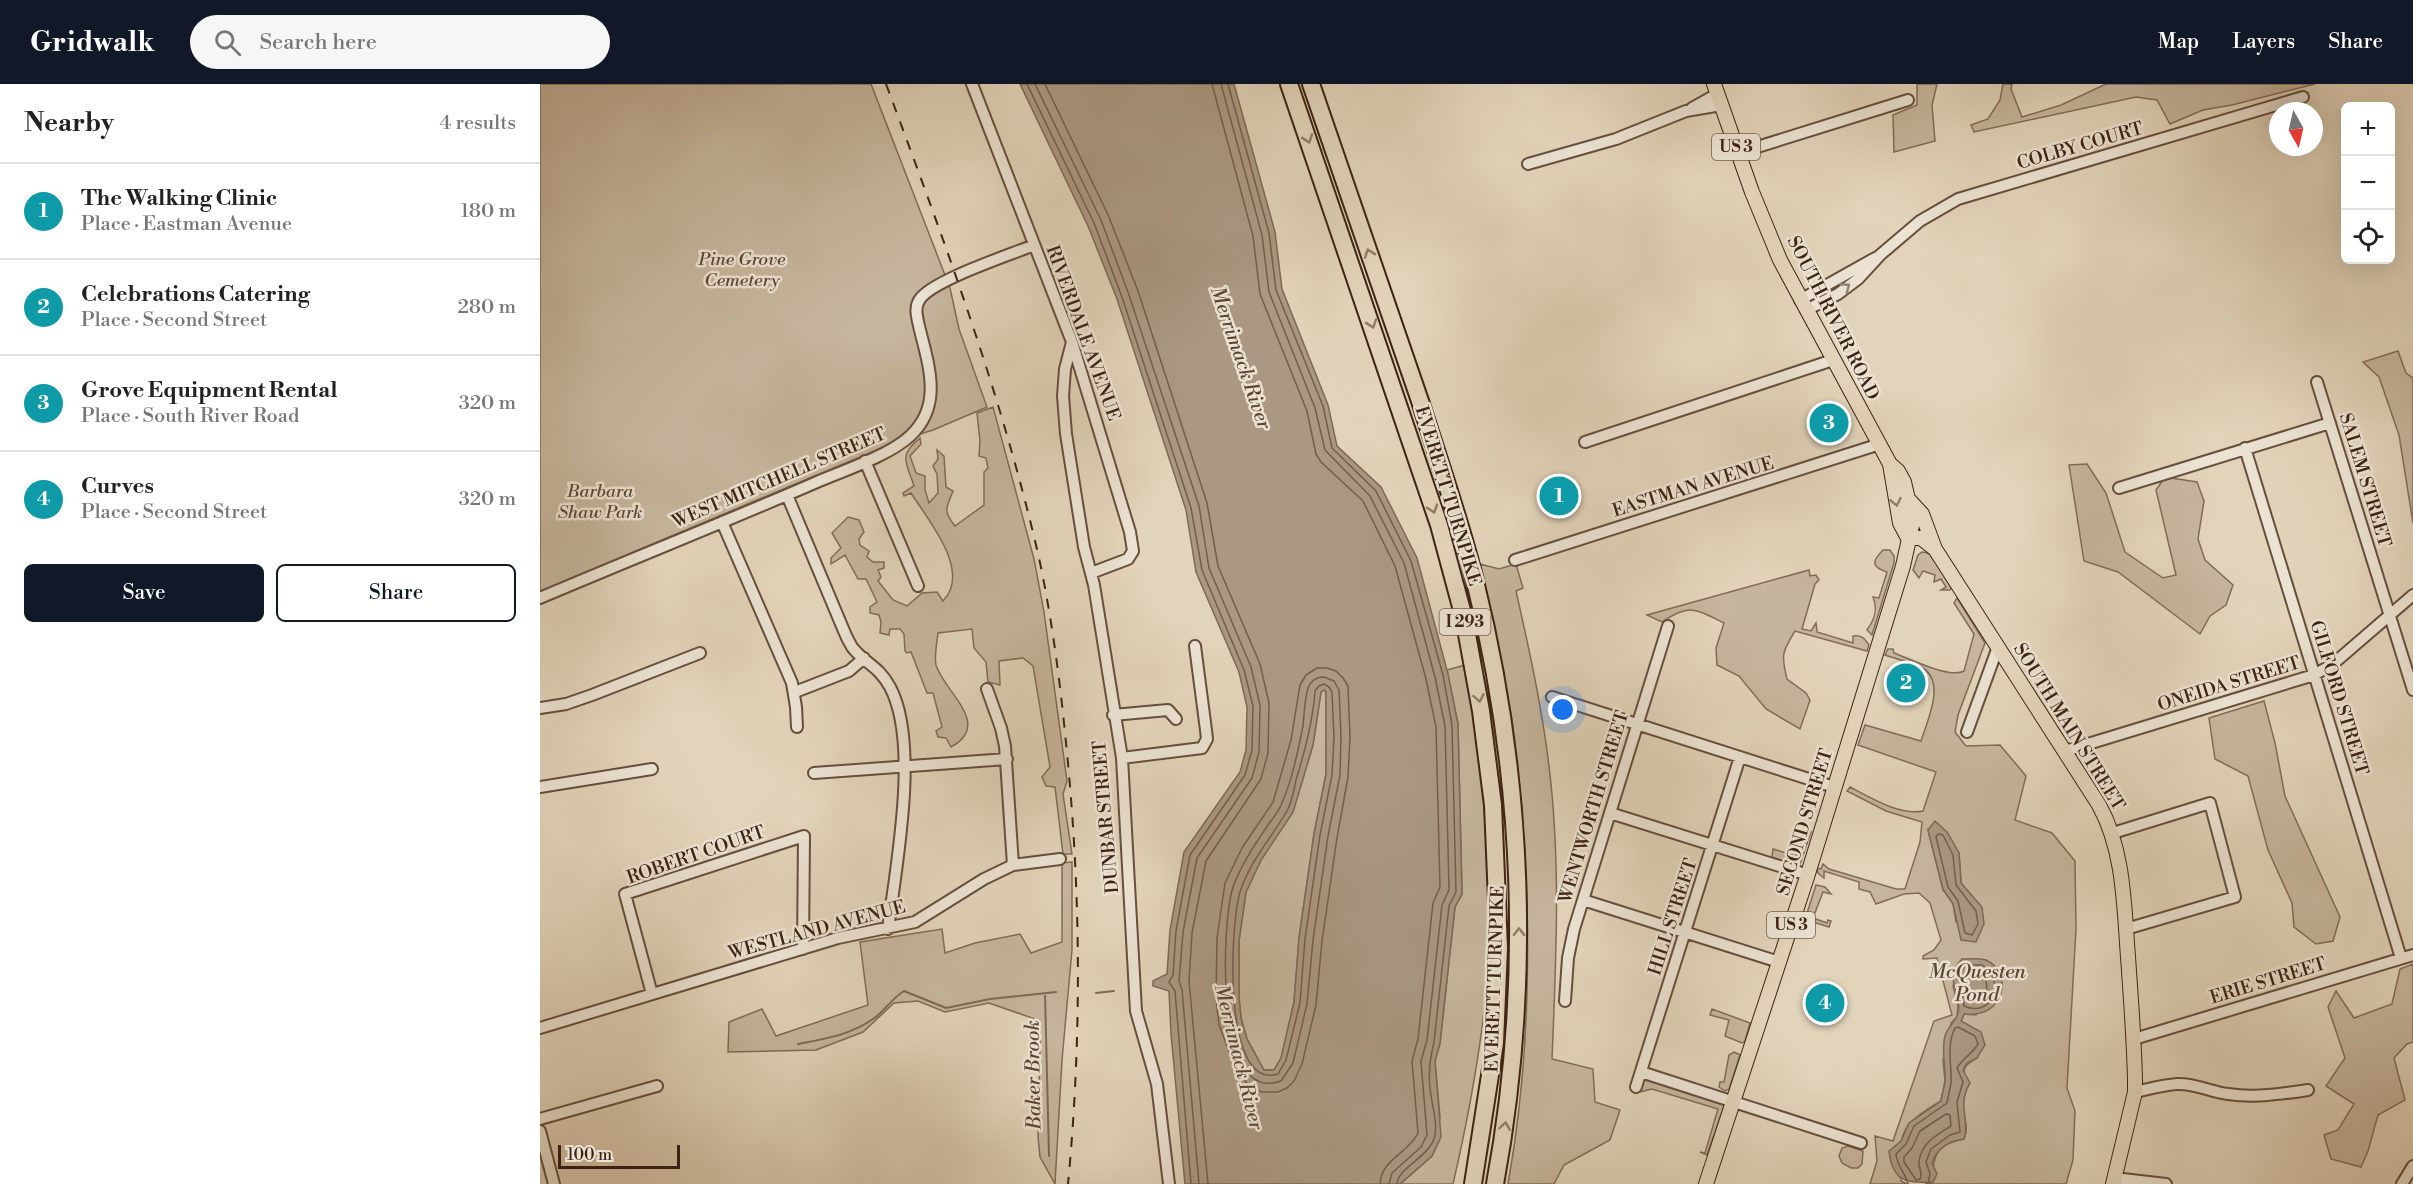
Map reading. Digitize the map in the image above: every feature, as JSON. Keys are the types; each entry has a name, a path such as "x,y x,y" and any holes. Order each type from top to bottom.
{"highway":[{"name":"EVERETT TURNPIKE","path":"1289,84 1439,525 1464,618 1481,711 1494,805 1499,948 1495,1043 1473,1184"},
{"name":"EVERETT TURNPIKE","path":"1311,84 1450,492 1476,584 1497,687 1515,828 1519,942 1513,1055 1495,1184"},
{"path":"1468,1184 1495,1043"}],"main road":[{"name":"SOUTH RIVER ROAD","path":"1717,94 1780,260 1890,464 1900,523 1908,538"},
{"name":"SOUTH RIVER ROAD","path":"1890,464 1898,471 1904,482 1910,501 1913,525 1908,538"},
{"name":"SOUTH MAIN STREET","path":"1910,501 1922,514 1931,533 1935,549 2099,805 2113,833 2126,929 2135,1092 2114,1181"},
{"path":"1908,538 1921,538 1935,549"},
{"name":"SECOND STREET","path":"1706,1184 1808,875 1903,566 1908,538"}],"street":[{"name":"RIVERDALE AVENUE","path":"972,84 1072,342 1106,450 1133,551 1128,559 1091,573"},
{"path":"1528,164 1616,139 1686,111 1717,94"},
{"name":"COLBY COURT","path":"1803,305 1880,255 1920,221 1958,199 2302,97"},
{"path":"1738,153 1908,100"},
{"name":"WEST MITCHELL STREET","path":"540,598 786,495 902,443 921,423 931,403 930,376 916,312 920,299 957,276 1034,245"},
{"name":"DUNBAR STREET","path":"1072,342 1065,369 1064,415 1084,547 1091,573 1122,758 1136,1011 1157,1084 1169,1184"},
{"path":"1585,442 1833,360"},
{"name":"SALEM STREET","path":"2317,382 2413,690"},
{"path":"2119,488 2330,423"},
{"name":"EASTMAN AVENUE","path":"1515,560 1880,444"},
{"name":"GILFORD STREET","path":"2245,448 2401,958"},
{"path":"864,461 918,586"},
{"path":"786,495 853,648 881,672 894,696 904,742 905,766 900,836 888,929"},
{"path":"722,522 795,692 797,727"},
{"name":"ONEIDA STREET","path":"2065,751 2314,675 2332,664 2413,595"},
{"name":"WENTWORTH STREET","path":"1566,1001 1569,948 1668,626"},
{"path":"1122,758 1202,748 1207,740 1195,645"},
{"path":"1967,732 1998,647"},
{"path":"540,708 566,704 700,653"},
{"path":"795,692 849,671 864,658"},
{"path":"987,689 1004,736 1013,865"},
{"path":"1552,697 1834,787"},
{"path":"1113,715 1167,710 1176,718"},
{"name":"HILL STREET","path":"1635,1088 1740,757"},
{"path":"814,773 1006,759"},
{"path":"540,787 652,769"},
{"path":"2113,833 2210,803 2235,897 2126,929"},
{"path":"1610,813 1808,875"},
{"name":"ROBERT COURT","path":"652,994 625,894 804,836 803,949"},
{"name":"WESTLAND AVENUE","path":"540,1028 838,938 888,929 924,918 984,879 1013,865 1060,859"},
{"path":"1583,900 1684,934 1779,962"},
{"name":"ERIE STREET","path":"2133,1039 2413,955"},
{"path":"1641,1071 1861,1143"},
{"path":"2135,1092 2178,1084 2199,1086 2213,1092 2230,1095 2269,1096 2308,1090"},
{"path":"540,1119 657,1086"},
{"path":"540,1131 542,1148 554,1184"},
{"path":"2407,1180 2413,1166"},
{"path":"2114,1181 2166,1184"}],"green space":[{"name":"Pine Grove Cemetery","path":"540,84 871,84 950,288 959,329 987,407 933,430 898,441 540,591"},
{"path":"1917,84 1937,84 1932,105 1935,141 1894,152 1893,115 1917,105"},
{"path":"2003,84 2012,84 2011,89 2022,117 2061,105 2106,84 2315,84 2203,110 2170,124 2157,100 2136,97 1974,132 1971,125 1988,119 2000,100"},
{"path":"2398,351 2406,373 2413,378 2413,523 2399,435 2379,377 2363,362"},
{"path":"993,407 1034,559 1044,612 1067,781 1063,794 1072,854 1063,854 1055,787 1046,786 1042,777 1050,767 1033,666 1023,658 999,661 1000,685 988,682 986,662 974,648 972,629 938,633 936,665 967,718 968,728 963,738 951,747 946,738 938,737 936,731 942,727 933,693 927,693 911,652 905,651 904,634 900,629 890,629 889,635 880,633 879,615 870,613 870,607 877,602 866,579 858,579 845,555 831,564 831,558 841,548 832,533 848,517 859,520 864,532 859,539 860,545 869,551 867,557 873,562 884,562 884,568 878,570 881,577 878,581 893,600 907,606 922,593 937,592 943,601 951,589 953,575 950,561 936,531 911,493 904,496 903,493 914,486 906,455 920,438 921,444 910,456 916,473 925,476 925,490 929,503 938,493 937,474 933,466 938,459 937,450 944,456 946,487 953,491 947,512 955,526 984,505 984,472 988,468 986,458 979,456 977,413"},
{"path":"2087,464 2106,493 2125,552 2163,578 2176,575 2156,490 2165,477 2197,482 2204,501 2198,539 2205,560 2233,585 2226,605 2210,616 2200,634 2118,572 2084,561 2069,465"},
{"path":"1883,550 1890,550 1894,556 1894,563 1872,635 1867,630 1875,614 1873,597 1879,598 1887,572 1875,564 1876,558"},
{"path":"1922,552 1932,556 1940,565 1952,586 1950,590 1941,590 1946,587 1941,579 1934,582 1935,575 1923,571 1919,578 1913,570 1918,555"},
{"path":"1480,564 1499,569 1516,564 1523,588 1516,591 1535,678 1546,744 1553,802 1556,875 1552,1059 1593,1069 1595,1102 1620,1110 1610,1140 1564,1165 1554,1184 1508,1184 1516,1132 1526,1026 1528,972 1525,865 1514,734"},
{"path":"1809,570 1810,576 1816,575 1819,580 1815,584 1802,629 1811,631 1816,623 1817,632 1853,643 1853,636 1859,636 1869,645 1867,651 1795,631 1787,644 1783,659 1787,679 1806,693 1810,700 1800,729 1766,709 1739,676 1717,665 1716,648 1724,623 1693,610 1679,612 1662,622 1647,615"},
{"path":"1957,598 1985,643 1958,715 1955,732 1966,746 2000,745 2026,776 2015,820 2052,833 2075,861 2076,929 2067,1088 2075,1111 2073,1160 2066,1184 1925,1184 1933,1182 1933,1165 1942,1148 1947,1144 1964,1139 1965,1135 1964,1071 1967,1065 1977,1058 1961,1022 1964,1014 1976,1015 1971,960 1962,959 1953,986 1958,1006 1957,1017 1951,1023 1943,1060 1945,1081 1941,1101 1916,1118 1904,1132 1901,1151 1901,1181 1907,1184 1870,1184 1877,1161 1875,1136 1893,1141 1934,1021 1952,1015 1937,958 1923,959 1923,956 1934,950 1941,940 1930,903 1919,893 1904,894 1876,904 1870,892 1859,889 1859,882 1824,871 1824,878 1818,873 1817,868 1821,869 1823,864 1829,869 1896,889 1905,889 1920,842 1922,822 1886,811 1847,791 1850,787 1895,809 1923,811 1936,772 1858,745 1865,725 1921,741 1933,702 1933,682 1929,673 1921,667 1885,655 1888,649 1893,649 1894,653 1940,670 1958,673 1964,671 1974,634 1954,603","holes":["1928,830 1959,853 1961,883 1982,908 1956,922 1953,903 1943,890"]},
{"path":"1465,665 1480,769 1490,923 1488,973 1479,1053 1453,1184 1400,1184 1432,1156 1440,1117 1435,1061 1440,1043 1455,907 1462,894 1458,724 1447,670"},
{"path":"1323,690 1326,692 1326,774 1314,834 1299,938 1294,1002 1281,1059 1274,1070 1264,1070 1247,1039 1241,1018 1239,941 1246,892 1261,860 1293,812 1313,745"},
{"path":"2264,701 2285,796 2340,917 2333,941 2316,944 2294,927 2292,903 2268,850 2248,776 2215,759 2209,718"},
{"path":"1806,830 1811,832 1799,867 1772,857 1773,849 1796,856"},
{"path":"1072,862 1072,950 1062,1060 1055,1184 1040,1157 1038,1137 1040,1039 1035,1019 989,1003 945,1012 918,1001 894,1003 863,1032 816,1050 728,1052 729,1022 762,1009 776,1036 868,1005 860,942 942,929 945,953 975,943 1020,934 1031,953 1062,942 1062,863"},
{"path":"1816,885 1825,887 1831,894 1823,892 1813,918 1827,923 1828,920 1831,921 1829,927 1810,921 1806,934 1802,936 1800,935"},
{"path":"2413,964 2413,1042 2407,1044 2394,1058 2405,1100 2378,1115 2361,1167 2331,1159 2324,1135 2338,1130 2354,1104 2326,1086 2345,1058 2328,1007 2336,991 2354,1018 2392,1004 2400,969"},
{"path":"1712,1009 1750,1023 1745,1041 1742,1043 1725,1036 1729,1020 1710,1015"},
{"path":"1734,1052 1740,1055 1729,1089 1725,1091 1719,1087 1720,1082 1724,1082 1729,1055"},
{"path":"1645,1077 1720,1102 1724,1106 1707,1155 1700,1152 1705,1153 1718,1109 1652,1089 1640,1092"},
{"path":"1848,1146 1863,1151 1862,1164 1858,1168 1851,1168 1842,1163 1839,1156 1842,1148"}],"water":[{"name":"Merrimack River","path":"1020,84 1234,84 1275,232 1282,289 1328,405 1337,446 1381,487 1417,558 1448,674 1458,724 1462,894 1455,907 1440,1043 1435,1061 1441,1137 1432,1156 1400,1184 1185,1184 1169,991 1153,986 1153,981 1167,974 1170,930 1184,852 1240,772 1246,750 1247,707 1239,672 1196,572 1186,510 1117,299 1088,226","holes":["1324,690 1326,692 1326,774 1314,834 1299,938 1294,1002 1281,1058 1274,1070 1264,1070 1247,1039 1241,1018 1239,941 1246,892 1261,860 1293,812 1313,745 1321,692"]},
{"path":"1935,821 1947,832 1959,853 1961,883 1982,907 1984,924 1976,942 1961,940 1953,904 1943,889 1928,830"},
{"name":"McQuesten Pond","path":"1962,959 1983,959 1995,966 2000,974 2001,993 1997,1002 1989,1009 1978,1014 1964,1014 1961,1021 1981,1032 1985,1045 1977,1058 1967,1063 1963,1070 1970,1083 1964,1099 1966,1133 1964,1139 1953,1141 1937,1153 1932,1163 1937,1174 1933,1182 1908,1181 1897,1174 1893,1168 1889,1151 1901,1141 1909,1123 1941,1101 1945,1082 1944,1042 1946,1033 1956,1019 1959,1009 1953,974"}],"waterway":[{"name":"Baker Brook","path":"798,1044 828,1038 855,1029 877,1016 904,991 946,1008 990,999 1056,992"},
{"name":"Baker Brook","path":"1096,993 1114,991"},
{"name":"Baker Brook","path":"1045,993 1049,1156"}],"railway":[{"path":"886,84 990,378 1024,498 1048,604 1066,743 1077,908 1076,1074 1068,1184"}],"place":[{"name":"Grove Equipment Rental","path":"1829,423"},
{"name":"The Walking Clinic","path":"1559,496"},
{"name":"Celebrations Catering","path":"1906,683"},
{"name":"Curves","path":"1825,1003"}],"park label":[{"name":"Barbara Shaw Park","path":"600,501"}]}
